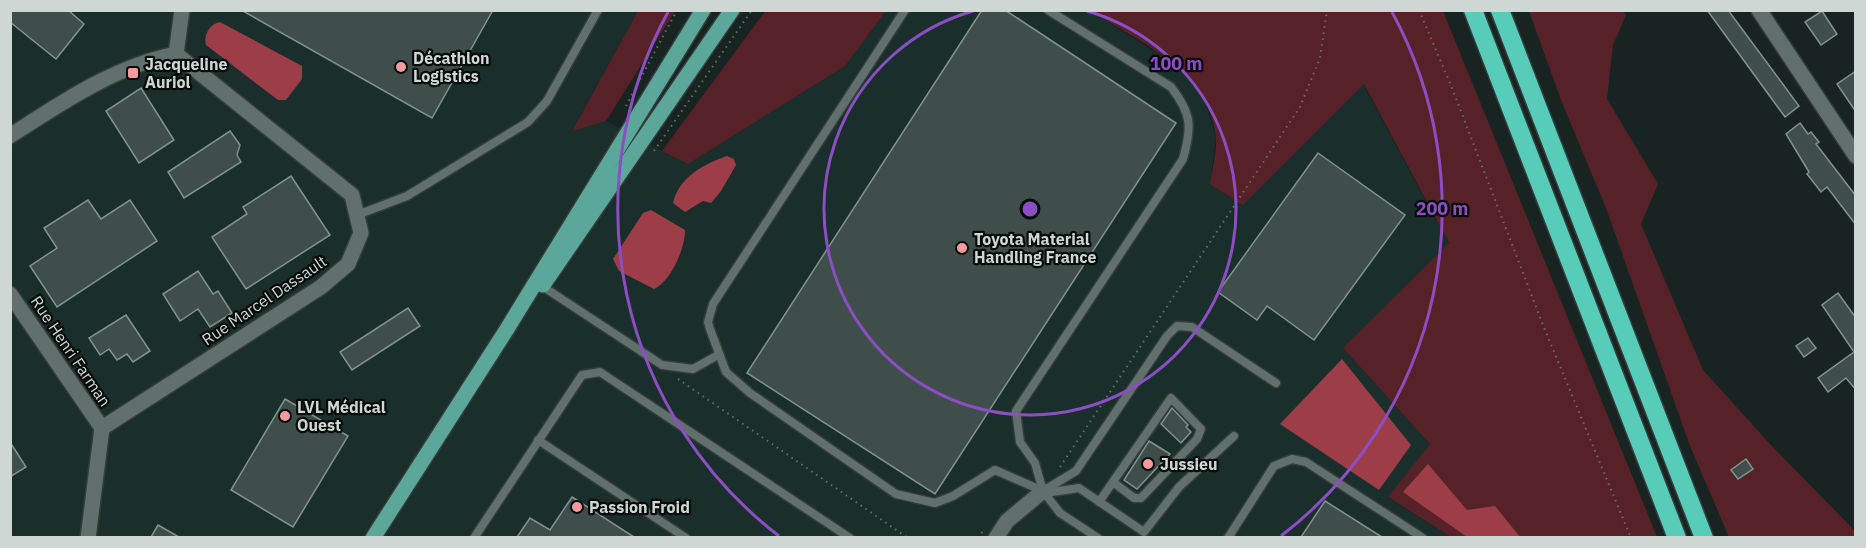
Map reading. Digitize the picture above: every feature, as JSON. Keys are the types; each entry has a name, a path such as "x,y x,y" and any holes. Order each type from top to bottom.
{"highway":[{"path":"1473,10 1677,537"},
{"path":"1500,10 1704,537"}],"main road":[{"path":"373,537 507,329 703,10"},
{"path":"507,329 542,286 732,10"}],"street":[{"path":"10,136 72,96 151,59 176,54 182,10"},
{"path":"1759,10 1856,156"},
{"name":"Rue Marcel Dassault","path":"102,428 321,287 348,264 361,233 352,195 176,54"},
{"name":"Rue Henri Farman","path":"10,294 102,428"},
{"path":"88,537 102,428"},
{"path":"996,537 1007,521 1044,492"}],"lane":[{"path":"357,215 407,196 528,122 547,101 598,10"},
{"path":"905,10 713,304 708,322 726,372 750,393 896,494 935,502 953,496 995,470 1044,492 1079,488 1144,532 1179,487 1234,436"},
{"path":"1048,10 1171,87 1183,103 1190,134 1183,159 1016,411 1020,442 1035,463 1044,492 1060,513 1098,537"},
{"path":"542,286 662,365 693,369 718,355"},
{"path":"1044,492 1076,471 1167,336 1177,326 1192,327 1276,383"},
{"path":"474,537 582,375 600,372 850,537"},
{"path":"1099,502 1171,398 1201,429 1197,439 1141,498 1134,498 1113,482"},
{"path":"538,441 686,537"},
{"path":"1228,537 1274,466 1292,459 1306,462 1423,537"}],"path":[{"path":"1044,492 1300,107 1320,58 1327,10"},
{"path":"1419,10 1452,88 1543,325 1631,537"},
{"path":"673,368 678,380 908,537"}],"shaded area":[{"path":"766,10 886,11 845,66 688,164 662,151"},
{"path":"1623,10 1626,15 1613,45 1607,99 1658,184 1641,224 1703,370 1770,444 1855,531 1855,537 1729,537 1690,446 1606,208 1561,100 1529,11"},
{"path":"10,11 638,11 572,130 606,121 688,164 845,66 886,11 1091,11 1183,70 1203,94 1216,138 1210,184 1363,84 1449,244 1343,348 1430,444 1388,498 1451,537 11,537"},
{"path":"638,11 675,11 606,121 572,131"},
{"path":"1091,11 1443,11 1657,537 1451,537 1388,497 1430,444 1343,348 1449,243 1364,84 1243,205 1210,184 1216,138 1211,115 1201,94 1170,61"},
{"path":"220,22 302,66 302,79 286,100 278,100 206,45 208,30"},
{"path":"727,156 734,159 736,165 711,203 703,201 685,212 673,203 676,194 687,179 701,168"},
{"path":"651,210 685,230 683,246 676,264 666,279 654,289 619,271 613,259 643,213"},
{"path":"1342,359 1411,445 1379,490 1280,424"},
{"path":"1428,464 1467,510 1495,506 1520,537 1467,537 1403,492"}],"building":[{"path":"10,10 68,10 84,24 56,59 10,22"},
{"name":"Décathlon Logistics","path":"241,10 493,10 432,118"},
{"name":"Toyota Material Handling France","path":"982,10 1005,10 1176,123 935,494 747,373"},
{"path":"1707,10 1728,10 1799,106 1785,117"},
{"path":"1822,11 1837,34 1821,45 1805,22"},
{"path":"1856,71 1856,112 1837,84"},
{"path":"141,88 174,140 139,163 106,111"},
{"path":"1800,123 1808,134 1811,132 1819,142 1816,144 1856,196 1856,225 1827,187 1821,192 1807,174 1809,172 1786,134"},
{"path":"230,131 240,145 237,155 241,162 184,198 168,172"},
{"path":"1318,153 1405,215 1314,340 1267,306 1257,320 1218,292"},
{"path":"291,176 330,235 246,289 212,237 247,214 243,207"},
{"path":"88,200 101,219 130,200 157,241 57,307 30,266 57,248 44,228"},
{"path":"198,271 213,294 218,291 232,313 210,327 198,309 180,321 163,294"},
{"path":"1838,293 1856,318 1856,390 1846,378 1828,392 1818,378 1854,352 1822,305"},
{"path":"408,308 420,326 352,370 340,352"},
{"path":"126,315 150,351 133,362 127,354 117,360 109,349 100,355 89,338"},
{"path":"1808,338 1816,348 1804,357 1796,346"},
{"path":"285,399 348,436 293,527 231,490"},
{"path":"1172,408 1188,425 1186,427 1191,432 1181,443 1161,424"},
{"path":"1149,441 1170,454 1137,489 1124,480"},
{"path":"10,442 26,467 10,477"},
{"path":"1746,459 1753,469 1738,479 1731,470"},
{"name":"Passion Froid","path":"572,497 634,537 517,537 530,518 550,530"},
{"path":"1325,501 1382,537 1301,537"},
{"path":"158,525 179,537 151,537"}],"place":[{"name":"Décathlon Logistics","path":"401,67"},
{"name":"Jacqueline Auriol","path":"133,73"},
{"name":"Toyota Material Handling France","path":"962,248"},
{"name":"LVL Médical Ouest","path":"285,416"},
{"name":"Jussieu","path":"1148,464"},
{"name":"Passion Froid","path":"577,507"}]}
